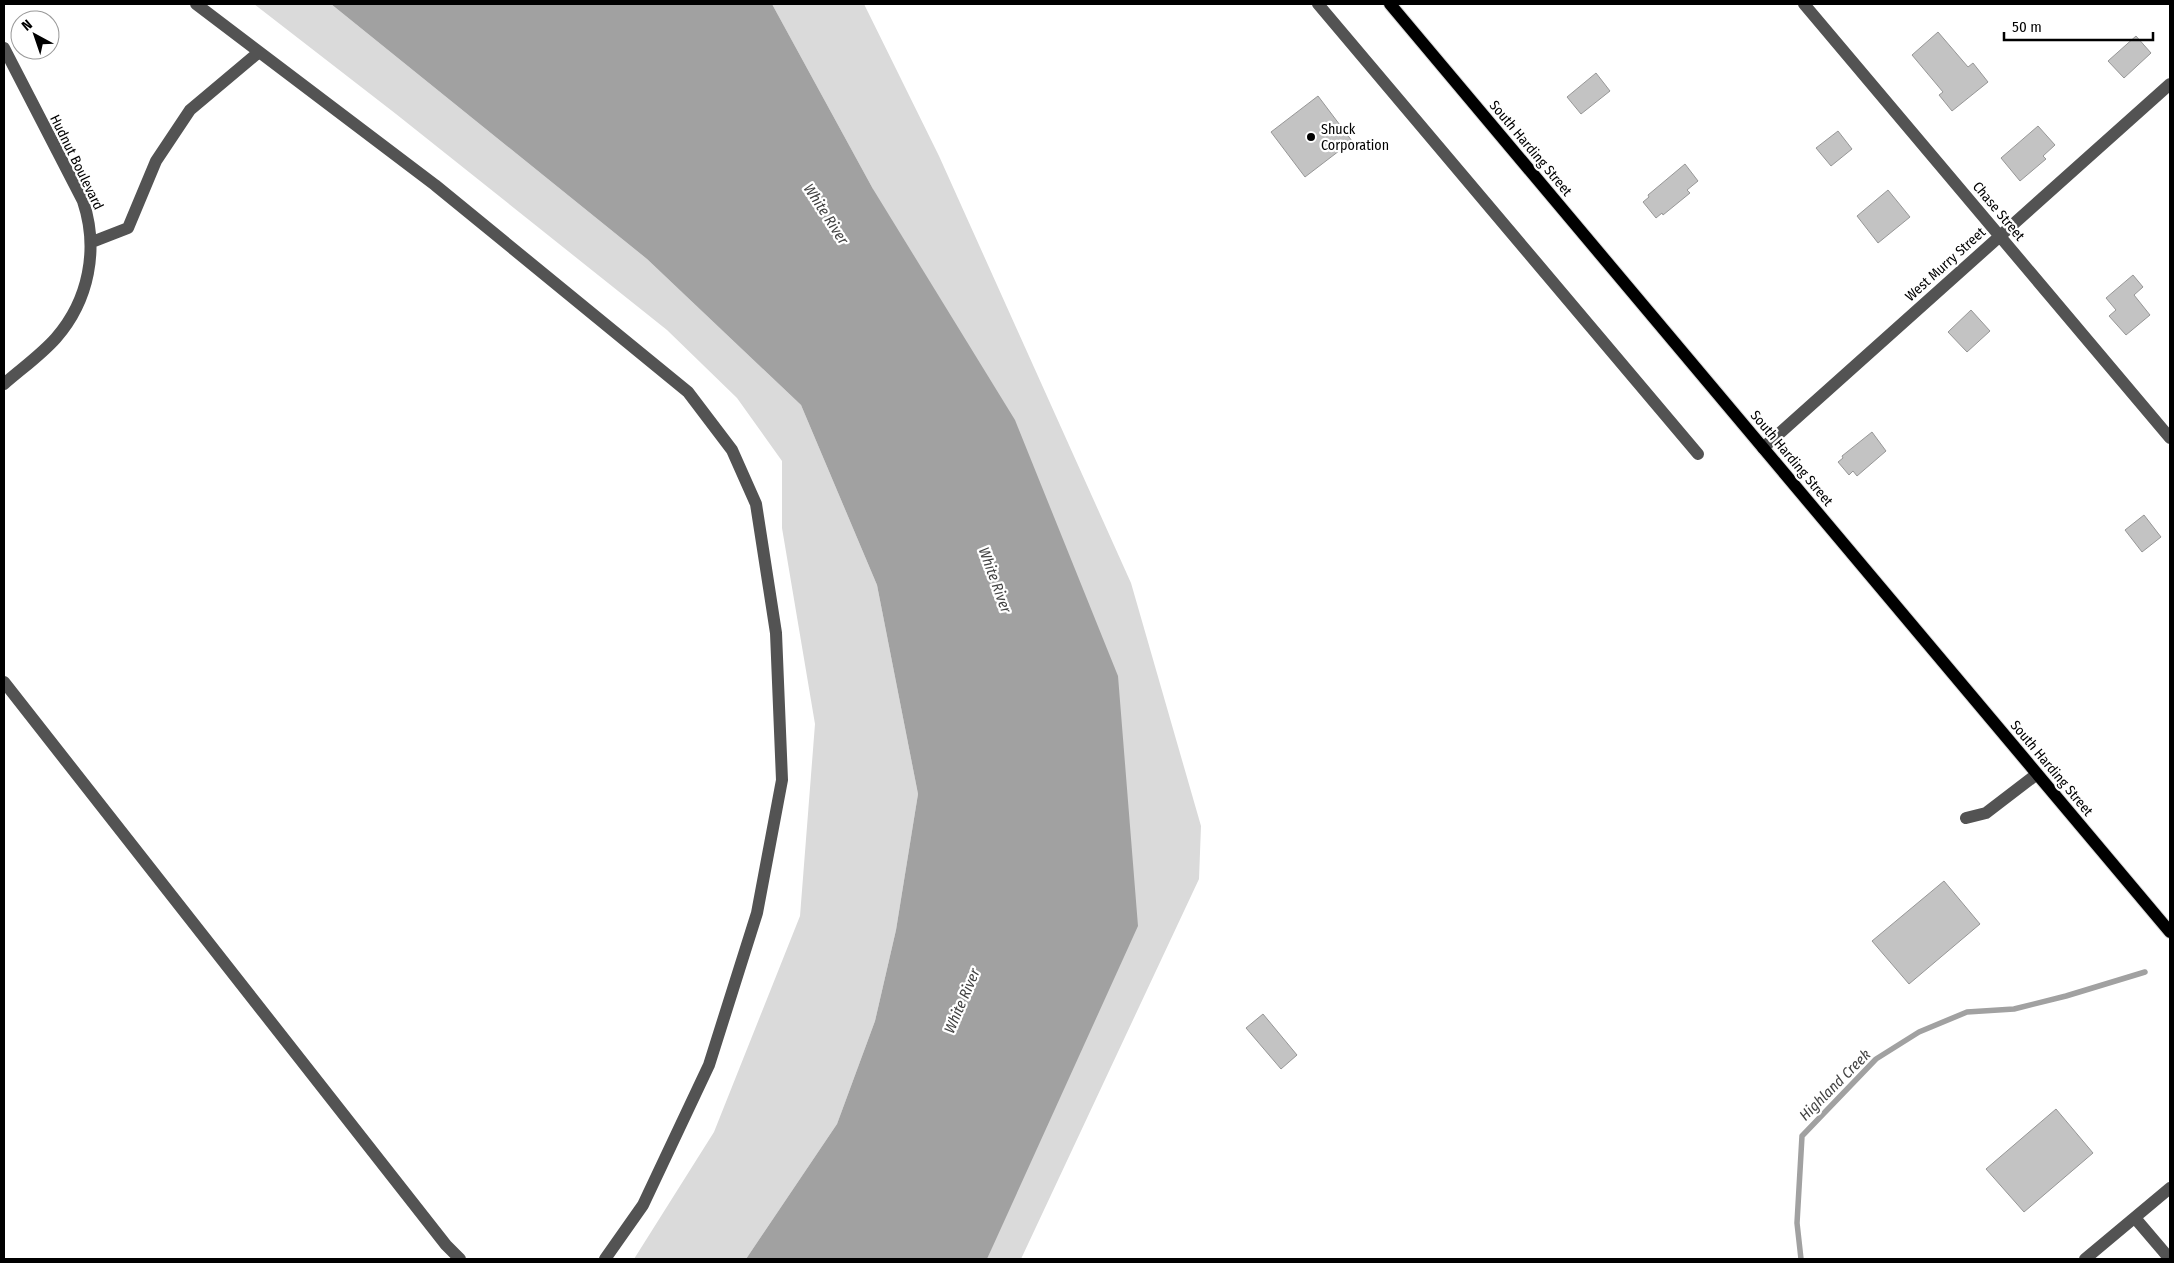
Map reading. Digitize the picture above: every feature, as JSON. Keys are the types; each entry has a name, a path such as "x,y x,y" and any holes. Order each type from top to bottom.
{"main road":[{"name":"South Harding Street","path":"1390,4 2170,932"}],"street":[{"path":"196,4 435,186 688,392 732,450 756,504 776,633 782,780 757,913 709,1065 643,1205 605,1259"},
{"path":"1318,4 1698,454"},
{"name":"Chase Street","path":"1804,4 2170,438"},
{"name":"Hudnut Boulevard","path":"4,48 83,201 92,242 90,266 84,288 72,316 55,340 4,384"},
{"path":"92,242 128,228 156,161 190,110 259,52"},
{"name":"West Murry Street","path":"1764,448 2170,84"},
{"path":"4,682 446,1245 460,1259"},
{"path":"1966,818 1986,813 2037,774"},
{"path":"2085,1259 2170,1188"},
{"path":"2135,1218 2170,1259"}],"shaded area":[{"path":"254,4 331,4 647,259 801,405 877,585 918,794 896,930 875,1021 837,1124 746,1259 634,1259 714,1132 800,916 815,724 782,528 782,461 737,398 667,330 396,114"},
{"path":"772,4 864,4 939,156 1131,583 1201,826 1199,879 1021,1259 987,1259 1001,1224 873,189"}],"water":[{"name":"White River","path":"331,4 772,4 873,189 1015,420 1118,676 1138,926 987,1259 746,1259 837,1124 875,1021 896,930 918,794 877,585 801,405 647,259"}],"building":[{"path":"1938,32 1968,67 1973,63 1988,82 1952,111 1939,95 1943,92 1912,55"},
{"path":"2136,36 2151,53 2124,78 2108,61"},
{"path":"1596,73 1610,91 1581,114 1567,97"},
{"name":"Shuck Corporation","path":"1318,96 1352,141 1305,177 1271,132"},
{"path":"2038,126 2055,145 2043,156 2046,159 2020,181 2001,158"},
{"path":"1838,131 1852,149 1831,166 1816,148"},
{"path":"1685,164 1698,181 1687,190 1690,193 1663,215 1662,213 1656,218 1643,202 1649,197 1648,195"},
{"path":"1888,190 1910,217 1878,243 1857,216"},
{"path":"2133,275 2143,287 2134,295 2150,315 2126,335 2109,316 2116,310 2106,298"},
{"path":"1971,310 1990,331 1967,352 1948,332"},
{"path":"1872,432 1886,451 1857,476 1853,471 1849,475 1838,462 1843,458 1842,456"},
{"path":"2144,515 2161,537 2142,552 2125,530"},
{"path":"1944,881 1980,924 1909,984 1872,941"},
{"path":"1263,1014 1297,1055 1281,1069 1246,1028"},
{"path":"2056,1109 2093,1153 2024,1212 1986,1169"}],"waterway":[{"name":"Highland Creek","path":"1801,1259 1797,1223 1802,1136 1876,1059 1919,1032 1967,1012 2014,1009 2066,996 2145,972"}],"place":[{"name":"Shuck Corporation","path":"1311,137"}]}
